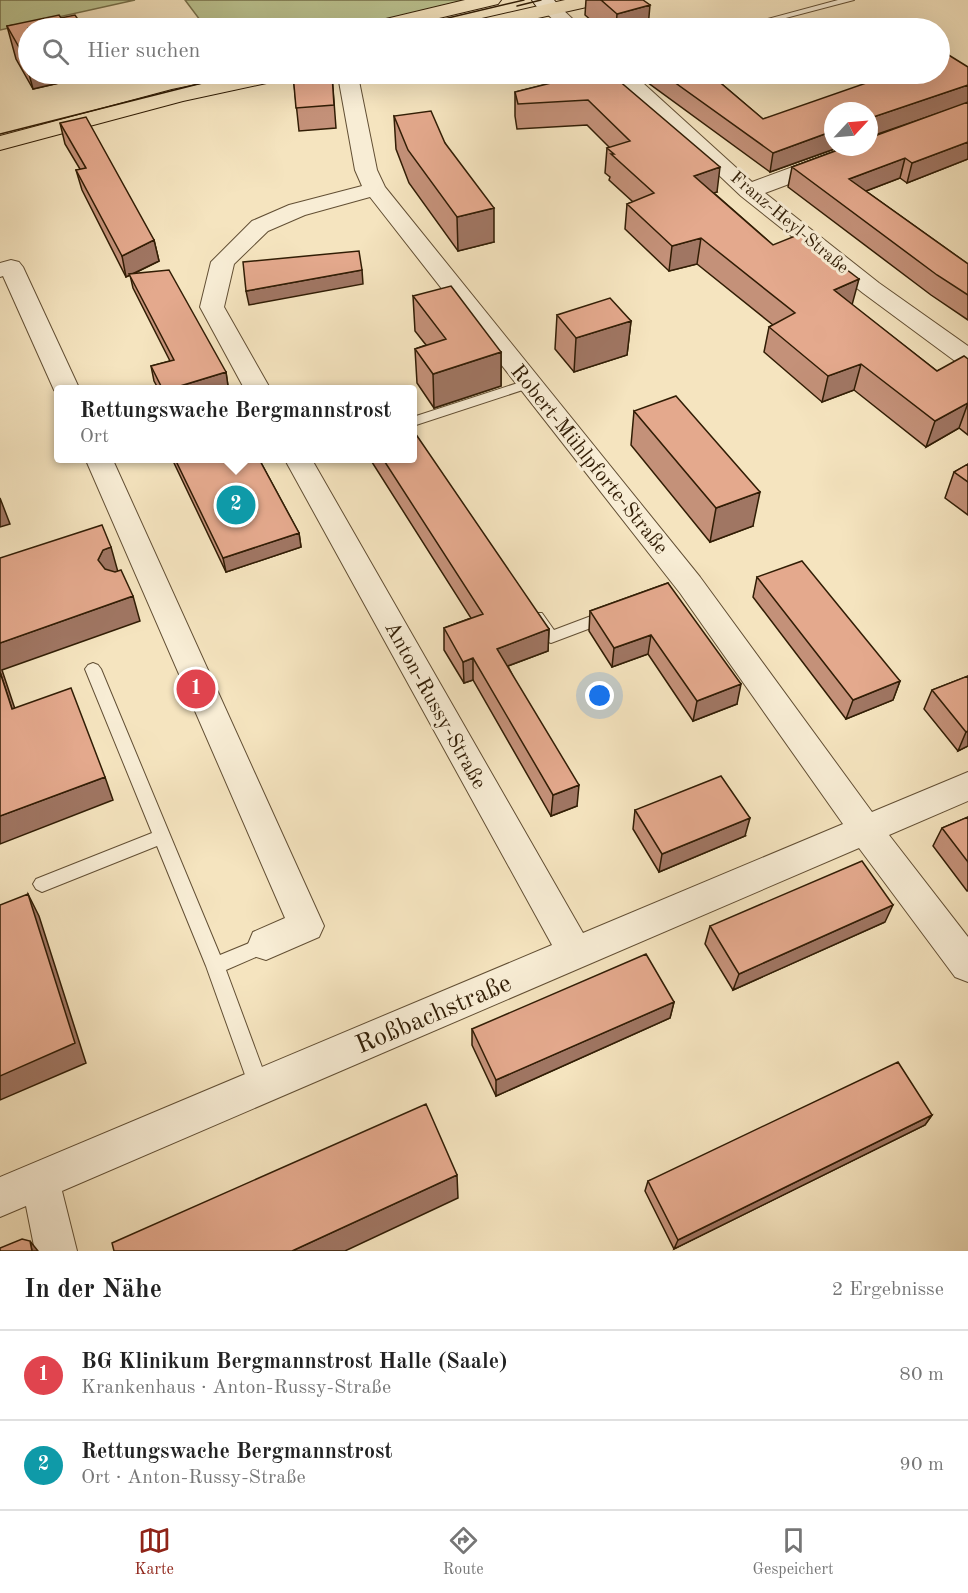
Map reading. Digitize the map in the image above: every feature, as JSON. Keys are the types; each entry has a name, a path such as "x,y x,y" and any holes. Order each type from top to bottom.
{"main road":[{"path":"414,18 491,0"},
{"path":"502,18 547,5 593,0"},
{"path":"0,143 232,84"}],"street":[{"path":"547,5 562,18"},
{"name":"Robert-Mühlpforte-Straße","path":"350,84 366,170 375,189 530,383 866,830"},
{"name":"Franz-Heyl-Straße","path":"636,84 749,190 871,288 968,358"},
{"path":"878,143 891,138"},
{"path":"749,190 843,156"},
{"path":"255,385 212,307 223,261 260,226 297,210 375,189"},
{"path":"0,270 11,267 65,385"},
{"path":"99,463 137,579 306,926 266,944"},
{"name":"Anton-Russy-Straße","path":"299,463 575,952"},
{"name":"Roßbachstraße","path":"0,1197 968,786"},
{"path":"866,830 968,965"},
{"path":"40,1180 56,1251"}],"lane":[{"path":"778,18 849,0"},
{"path":"417,421 530,383"},
{"path":"527,602 551,637 626,609"},
{"path":"93,669 215,966 259,1086"},
{"path":"42,884 162,836"},
{"path":"215,966 266,944"}],"green space":[{"path":"0,0 135,0 54,18 18,18 18,26 0,30"},
{"path":"185,0 466,0 393,18 198,18"}],"building":[{"path":"601,0 643,0 650,5 617,14"},
{"path":"59,15 61,18 45,18"},
{"path":"75,15 77,18 61,18"},
{"path":"18,24 18,45 7,26"},
{"path":"950,56 968,67 968,85 878,115 878,102 824,102 824,134 773,153 677,84 722,84 763,119 863,84 950,84"},
{"path":"294,84 333,84 334,105 296,108"},
{"path":"547,84 623,84 720,167 694,176 773,245 800,234 859,279 834,290 937,371 964,356 968,359 968,403 935,421 861,364 828,376 769,327 795,313 701,238 672,246 627,204 654,193 611,154 614,154 607,148 630,141 588,100 518,104 515,92"},
{"path":"968,102 968,142 912,163 905,158 849,179 968,264 968,295 937,275 792,167 824,155 878,156 878,135"},
{"path":"431,111 445,143 494,208 457,217 408,150 394,116"},
{"path":"86,117 154,240 122,256 76,170 86,168 60,123"},
{"path":"359,251 362,270 246,291 243,262"},
{"path":"169,270 226,372 183,385 160,385 151,366 174,360 129,274"},
{"path":"451,286 501,352 433,374 415,349 446,339 413,296"},
{"path":"610,298 631,321 576,338 557,315"},
{"path":"676,396 760,492 716,508 634,411"},
{"path":"417,436 549,629 497,649 579,785 553,795 473,658 463,662 444,628 483,614 386,463 417,463"},
{"path":"177,463 261,463 299,533 223,558"},
{"path":"968,464 968,482 954,472"},
{"path":"102,525 111,547 103,550 98,560 105,569 115,572 121,570 133,596 0,643 0,558"},
{"path":"802,561 900,681 853,700 757,577"},
{"path":"668,583 741,684 697,701 651,635 614,648 590,611"},
{"path":"0,672 12,709 71,688 105,777 0,816"},
{"path":"968,676 968,731 966,732 932,690"},
{"path":"721,776 750,818 662,854 635,810"},
{"path":"968,817 968,862 942,828"},
{"path":"862,861 893,905 739,974 710,926"},
{"path":"28,894 75,1043 0,1076 0,905"},
{"path":"646,954 674,1002 496,1080 472,1029"},
{"path":"898,1062 932,1115 678,1240 648,1181"},
{"path":"426,1104 457,1175 292,1251 114,1251 112,1243"},
{"path":"22,1239 30,1241 32,1251 0,1251 0,1248"}],"tram line":[{"path":"448,18 524,0"},
{"path":"517,6 541,0"},
{"path":"0,134 198,84"}],"place":[{"name":"Rettungswache Bergmannstrost","path":"236,505"},
{"name":"BG Klinikum Bergmannstrost Halle (Saale)","path":"196,689"}]}
